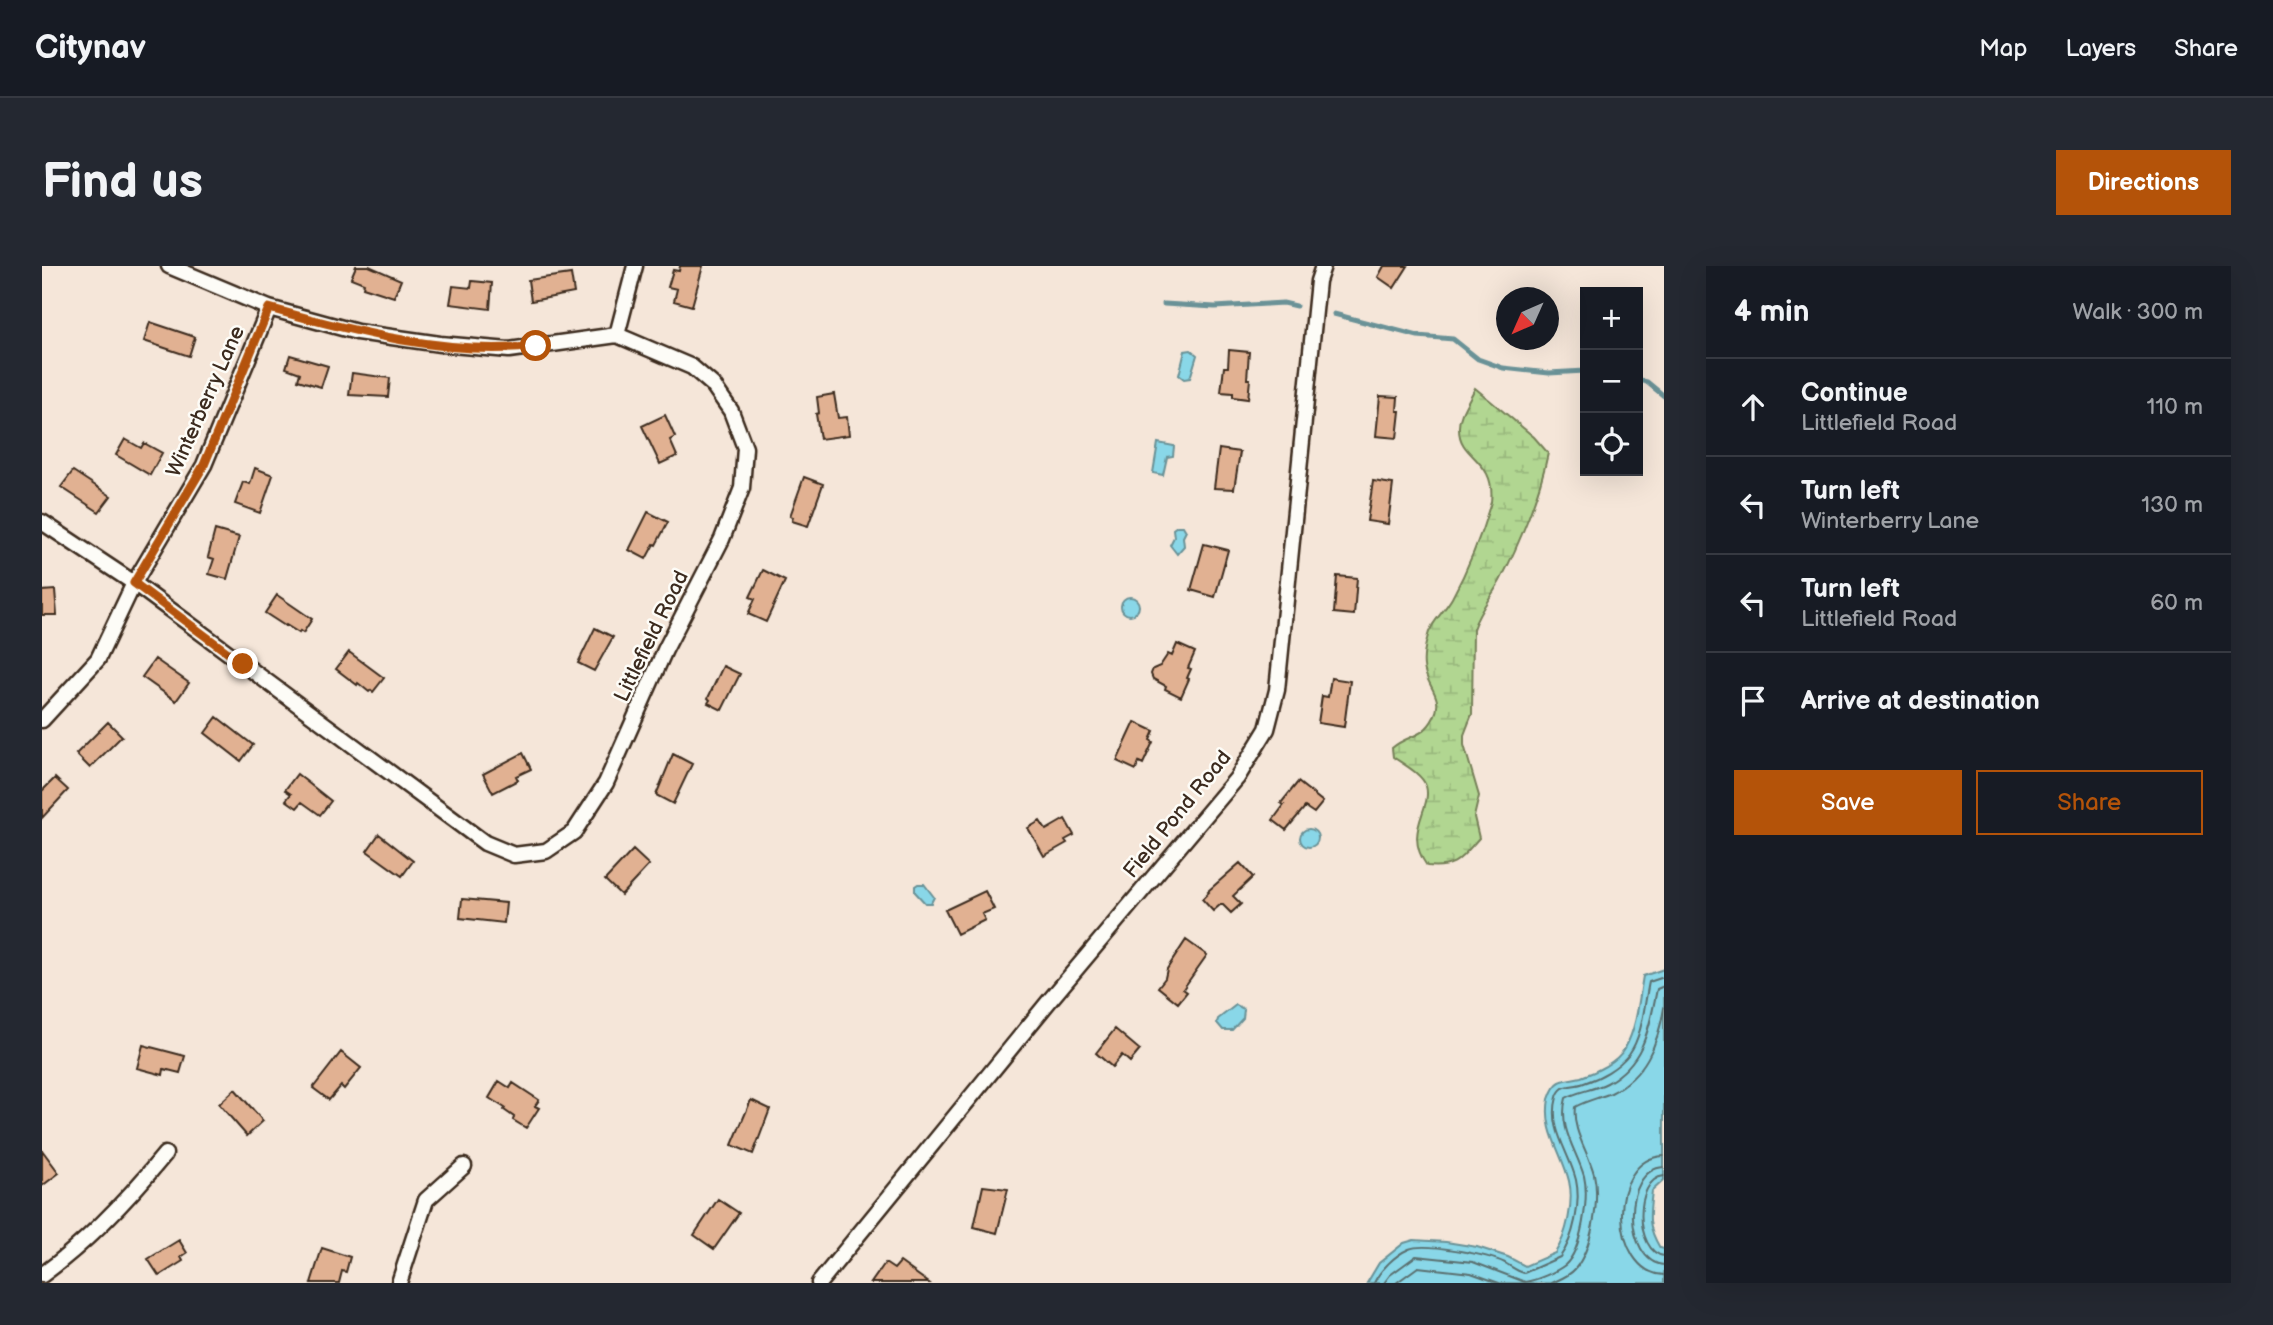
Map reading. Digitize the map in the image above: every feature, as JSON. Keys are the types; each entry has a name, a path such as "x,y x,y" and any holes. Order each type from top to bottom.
{"street":[{"path":"169,266 269,308 357,332 509,350 617,335 635,266"},
{"name":"Field Pond Road","path":"819,1283 1050,1000 1237,778 1267,729 1278,690 1318,281 1323,266"},
{"name":"Winterberry Lane","path":"42,720 98,659 134,583 204,465 269,308"},
{"name":"Littlefield Road","path":"42,522 134,583 485,843 514,855 546,851 574,831 606,783 665,650 722,539 742,488 745,448 732,411 713,385 692,367 617,335"},
{"path":"42,1275 81,1244 111,1215 165,1154"},
{"path":"399,1283 426,1200 464,1166"}],"green space":[{"path":"1475,388 1534,437 1548,453 1540,485 1521,535 1500,581 1473,629 1472,714 1464,735 1464,745 1479,796 1474,817 1479,838 1457,861 1445,866 1427,866 1417,842 1426,803 1426,786 1416,773 1393,757 1392,748 1425,729 1437,710 1436,697 1424,666 1427,639 1464,575 1491,502 1488,476 1465,447 1459,429 1462,413"}],"water":[{"path":"1191,350 1197,355 1190,378 1184,379 1179,375 1185,351"},
{"path":"1158,443 1174,446 1173,456 1167,457 1163,475 1153,473"},
{"path":"1183,526 1186,531 1183,537 1184,546 1177,554 1170,545 1174,537 1173,529"},
{"path":"1130,597 1136,600 1139,606 1136,612 1130,615 1124,612 1121,606 1124,600"},
{"path":"1309,829 1315,832 1318,838 1315,844 1309,847 1303,844 1300,838 1303,832"},
{"path":"924,884 934,897 931,903 925,903 915,892 915,886"},
{"path":"1664,969 1664,1180 1652,1191 1650,1215 1653,1233 1660,1248 1664,1249 1664,1283 1367,1283 1379,1263 1404,1243 1414,1240 1477,1247 1508,1257 1525,1266 1555,1253 1566,1228 1571,1199 1566,1170 1551,1131 1549,1099 1554,1087 1560,1082 1593,1072 1612,1062 1621,1053 1635,1022 1643,976"},
{"path":"1236,1005 1244,1009 1243,1018 1232,1030 1223,1030 1217,1023 1218,1019"}],"building":[{"path":"356,266 369,266 401,280 394,297 363,287 364,283 351,278"},
{"path":"680,266 703,266 692,306 674,301 677,289 668,287 673,270 679,271"},
{"path":"1384,266 1408,266 1394,288 1378,277"},
{"path":"571,274 574,293 531,301 528,280"},
{"path":"472,281 492,283 490,309 450,304 453,286 471,288"},
{"path":"150,322 195,337 189,356 144,341"},
{"path":"1229,350 1249,352 1248,399 1221,392 1224,367 1228,367"},
{"path":"290,355 328,366 321,387 298,380 300,373 286,368"},
{"path":"352,373 390,378 388,397 349,395"},
{"path":"834,394 838,418 847,417 849,435 820,439 816,414 819,413 817,397"},
{"path":"1380,396 1398,397 1397,411 1400,411 1397,438 1376,436"},
{"path":"665,415 675,437 670,440 677,456 660,464 642,426"},
{"path":"125,439 141,448 144,443 162,453 150,475 116,455"},
{"path":"1219,449 1240,452 1234,489 1214,488"},
{"path":"255,468 273,475 260,513 235,504 243,482 250,484"},
{"path":"73,471 111,496 99,512 61,487"},
{"path":"804,477 823,484 808,526 792,521 793,517 790,516"},
{"path":"1373,481 1393,484 1388,524 1367,521"},
{"path":"648,512 668,522 646,559 629,550"},
{"path":"215,530 239,537 227,579 209,574 214,559 208,557"},
{"path":"1204,544 1228,550 1215,597 1191,590"},
{"path":"763,570 785,581 766,622 748,614 755,599 750,597"},
{"path":"1337,576 1357,578 1354,615 1334,613"},
{"path":"55,590 57,615 42,615 42,591"},
{"path":"277,595 312,619 303,633 285,626 265,613"},
{"path":"595,628 613,637 594,671 578,663"},
{"path":"1177,644 1195,652 1188,668 1191,669 1187,678 1189,679 1181,697 1165,689 1166,686 1153,679 1151,674 1168,654 1172,656"},
{"path":"349,652 384,678 373,692 358,683 357,685 336,669"},
{"path":"155,659 189,683 176,701 142,677"},
{"path":"723,666 740,674 722,710 708,703 708,698"},
{"path":"1331,678 1350,681 1344,727 1318,723 1322,696 1328,697"},
{"path":"217,717 253,745 241,761 205,733"},
{"path":"108,722 122,736 90,768 76,754"},
{"path":"1135,722 1154,731 1150,740 1153,742 1143,764 1139,762 1136,770 1117,761"},
{"path":"523,753 531,769 516,776 518,780 493,793 483,774"},
{"path":"673,754 692,764 673,804 656,795"},
{"path":"297,774 331,801 320,815 302,802 297,808 286,800 291,794 285,790"},
{"path":"55,778 68,790 42,818 42,791"},
{"path":"1298,782 1323,802 1314,813 1305,807 1286,830 1273,820 1284,805 1281,803"},
{"path":"1065,819 1074,835 1065,840 1067,843 1044,856 1028,828 1040,821 1046,830"},
{"path":"379,834 413,861 402,876 367,851"},
{"path":"633,850 649,865 621,895 605,880"},
{"path":"1240,863 1253,877 1233,896 1241,904 1231,913 1223,905 1213,911 1202,899"},
{"path":"985,891 994,909 982,914 985,920 957,934 945,910"},
{"path":"462,899 506,903 504,923 460,918"},
{"path":"1186,940 1207,955 1183,989 1187,992 1178,1003 1158,987"},
{"path":"1115,1029 1140,1050 1130,1062 1122,1055 1112,1067 1096,1053"},
{"path":"143,1045 185,1056 180,1073 164,1069 163,1075 137,1068"},
{"path":"341,1052 361,1068 344,1089 341,1086 329,1100 313,1088"},
{"path":"499,1081 510,1088 513,1083 539,1100 535,1106 539,1108 526,1128 513,1120 514,1117 504,1110 505,1108 489,1098"},
{"path":"235,1089 263,1121 247,1136 219,1104"},
{"path":"751,1100 770,1109 753,1154 732,1145"},
{"path":"42,1150 59,1173 42,1186"},
{"path":"983,1186 1008,1189 997,1233 974,1227"},
{"path":"718,1199 739,1213 714,1249 694,1235"},
{"path":"179,1240 187,1253 181,1257 183,1261 159,1276 148,1259"},
{"path":"322,1248 350,1257 346,1272 342,1271 339,1283 311,1283"},
{"path":"900,1262 929,1283 871,1283 885,1263 894,1269"}],"waterway":[{"path":"1164,304 1215,307 1283,303 1296,306"},
{"path":"1334,314 1418,336 1453,339 1478,359 1503,368 1549,373 1580,371"},
{"path":"1643,381 1664,396"}],"route":[{"path":"243,664 134,583 204,465 269,308 357,332 440,344 509,350 536,346"}]}
